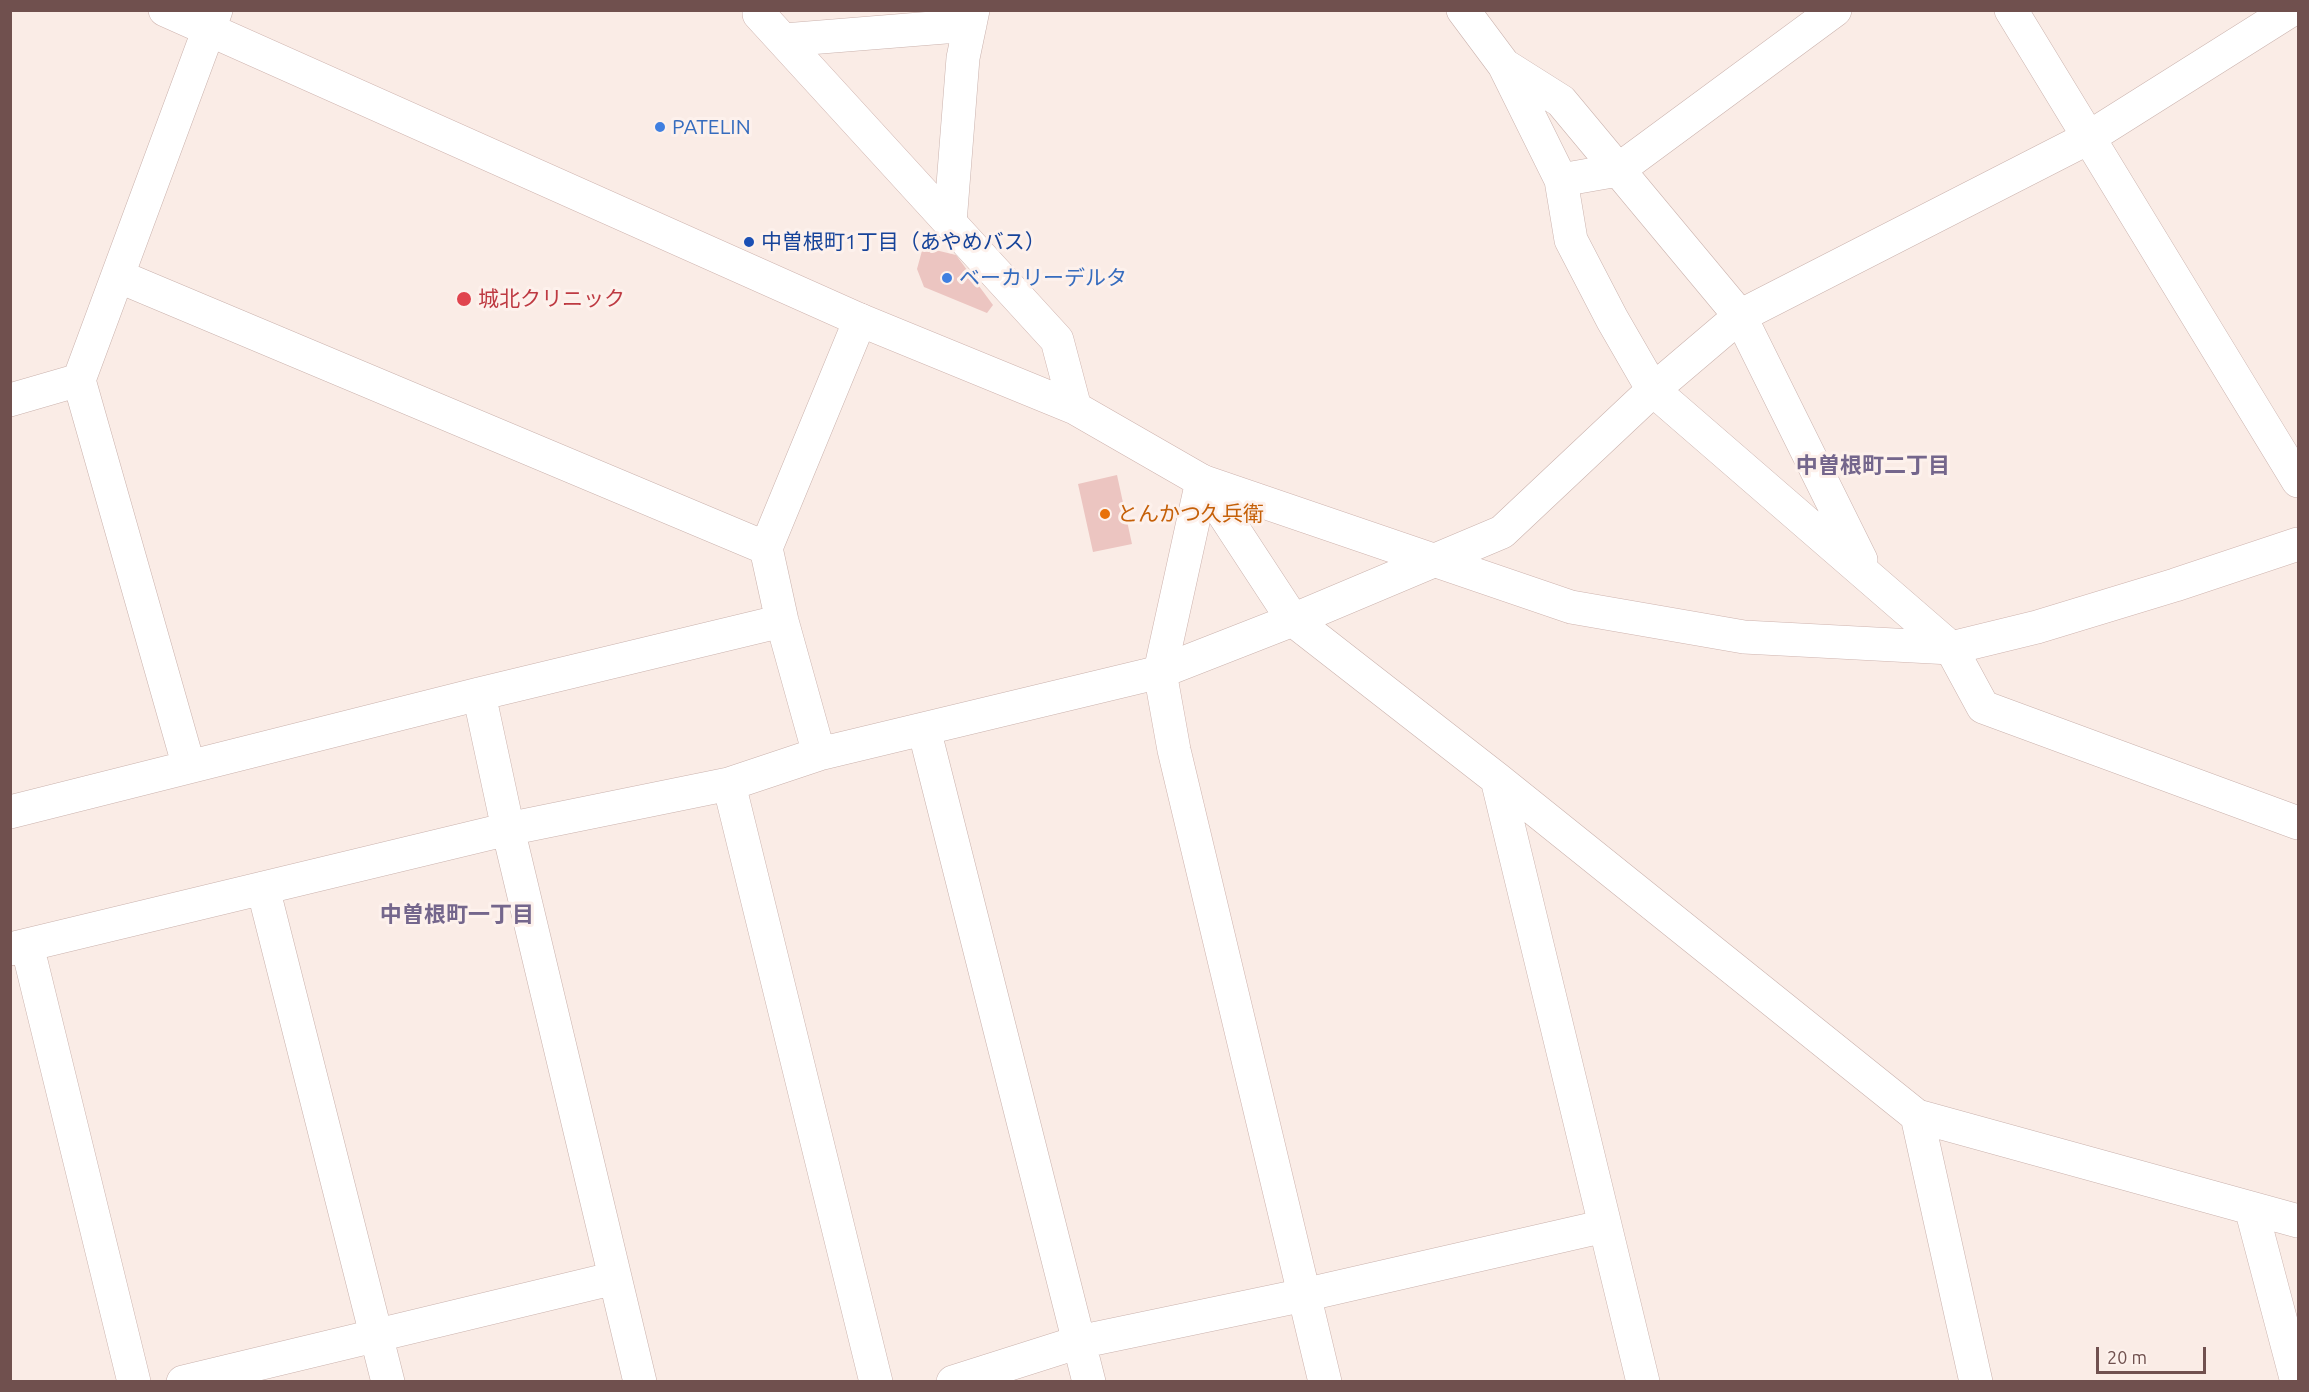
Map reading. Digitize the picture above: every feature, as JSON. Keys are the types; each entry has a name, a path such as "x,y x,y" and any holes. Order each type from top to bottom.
{"street":[{"path":"165,10 212,20 860,320 1075,408 1202,481 1560,604 1744,637 1951,648 2037,627 2185,582 2298,544"},
{"path":"1463,10 1504,65 1561,180 1571,240 1612,319 1653,390 1951,648 1983,706 2298,823"},
{"path":"1561,180 1618,170 1835,10"},
{"path":"2011,10 2298,481"},
{"path":"134,1382 19,947 508,829 729,784 819,754 1160,672 1293,620 1502,532 1653,390 1740,316 2088,138 2291,10"},
{"path":"756,12 1057,340 1075,408"},
{"path":"784,40 972,18 963,58 950,223"},
{"path":"189,767 79,380 212,20"},
{"path":"1504,65 1561,101 1740,316 1868,574"},
{"path":"118,276 766,548"},
{"path":"819,754 782,621 766,548 860,320"},
{"path":"10,400 79,380"},
{"path":"1202,481 1293,620 1497,778 1917,1116 2298,1221"},
{"path":"1202,481 1160,672 1174,750 1325,1382"},
{"path":"10,812 479,694 782,621"},
{"path":"479,694 508,829 640,1382"},
{"path":"924,729 1089,1382"},
{"path":"1497,778 1643,1382"},
{"path":"729,784 876,1382"},
{"path":"263,888 388,1382"},
{"path":"1917,1116 1976,1382"},
{"path":"2251,1208 2297,1382"},
{"path":"953,1382 1079,1342 1304,1295 1605,1226"},
{"path":"183,1382 615,1278"}],"building":[{"name":"ベーカリーデルタ","path":"923,247 956,255 993,305 987,313 924,287 917,269"},
{"name":"とんかつ久兵衛","path":"1117,475 1132,544 1093,552 1078,484"}],"place":[{"name":"PATELIN","path":"660,127"},
{"name":"中曽根町1丁目（あやめバス）","path":"749,242"},
{"name":"ベーカリーデルタ","path":"947,278"},
{"name":"城北クリニック","path":"464,299"},
{"name":"とんかつ久兵衛","path":"1105,514"}],"district":[{"name":"中曽根町二丁目","path":"1873,466"},
{"name":"中曽根町一丁目","path":"457,915"}]}
